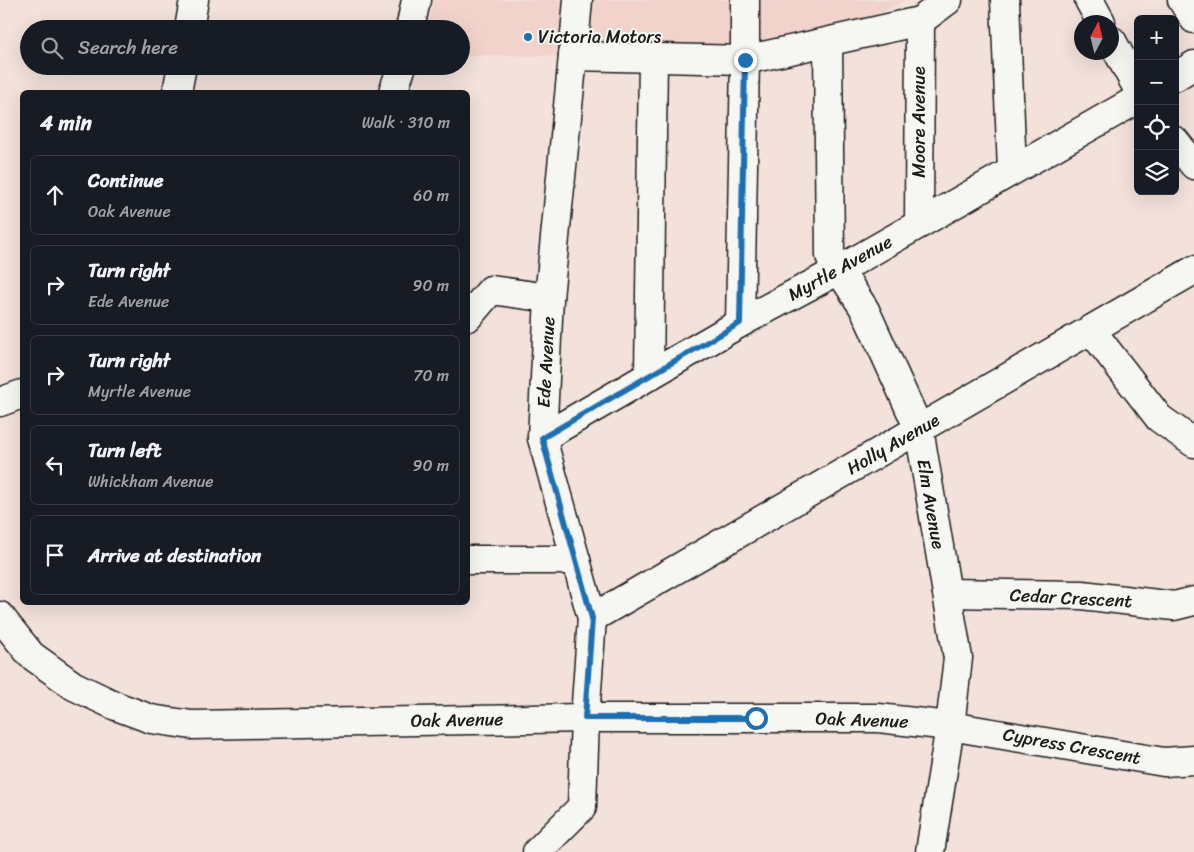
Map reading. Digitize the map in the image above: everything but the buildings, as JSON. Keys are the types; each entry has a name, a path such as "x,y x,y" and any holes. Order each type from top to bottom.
{"street":[{"path":"191,20 194,0"},
{"path":"412,20 418,0"},
{"name":"Ede Avenue","path":"537,852 582,807 585,718 592,618 542,438 549,298 578,0"},
{"path":"740,323 745,0"},
{"path":"573,56 745,60 920,21 948,0"},
{"path":"1005,0 1012,170"},
{"path":"1089,0 1097,15"},
{"path":"1182,0 1194,20"},
{"name":"Moore Avenue","path":"919,224 920,21"},
{"name":"Elm Avenue","path":"828,42 830,256 865,310 919,429 958,658 950,726 930,852"},
{"path":"1119,54 1134,82"},
{"path":"649,376 653,58"},
{"path":"1179,74 1194,65"},
{"path":"177,90 180,75"},
{"path":"394,90 399,75"},
{"name":"Myrtle Avenue","path":"542,438 740,323 839,270 1134,101"},
{"path":"1179,145 1194,165"},
{"name":"Holly Avenue","path":"592,618 1194,270"},
{"path":"470,315 491,290 549,298"},
{"path":"1090,330 1159,418 1194,443"},
{"path":"0,402 20,395"},
{"path":"470,560 576,560"},
{"name":"Cedar Crescent","path":"947,593 1082,595 1174,606 1194,602"},
{"name":"Oak Avenue","path":"0,616 31,655 74,686 116,706 151,719 192,725 585,718 878,718 950,726"},
{"name":"Cypress Crescent","path":"950,726 1164,762 1194,760"}],"shaded area":[{"path":"435,0 905,0 856,26 766,46 662,50 560,44 559,56 470,56 470,20 430,20"}],"place":[{"name":"Victoria Motors","path":"528,37"}],"route":[{"path":"745,60 740,323 542,438 592,618 585,718 756,718"}]}
